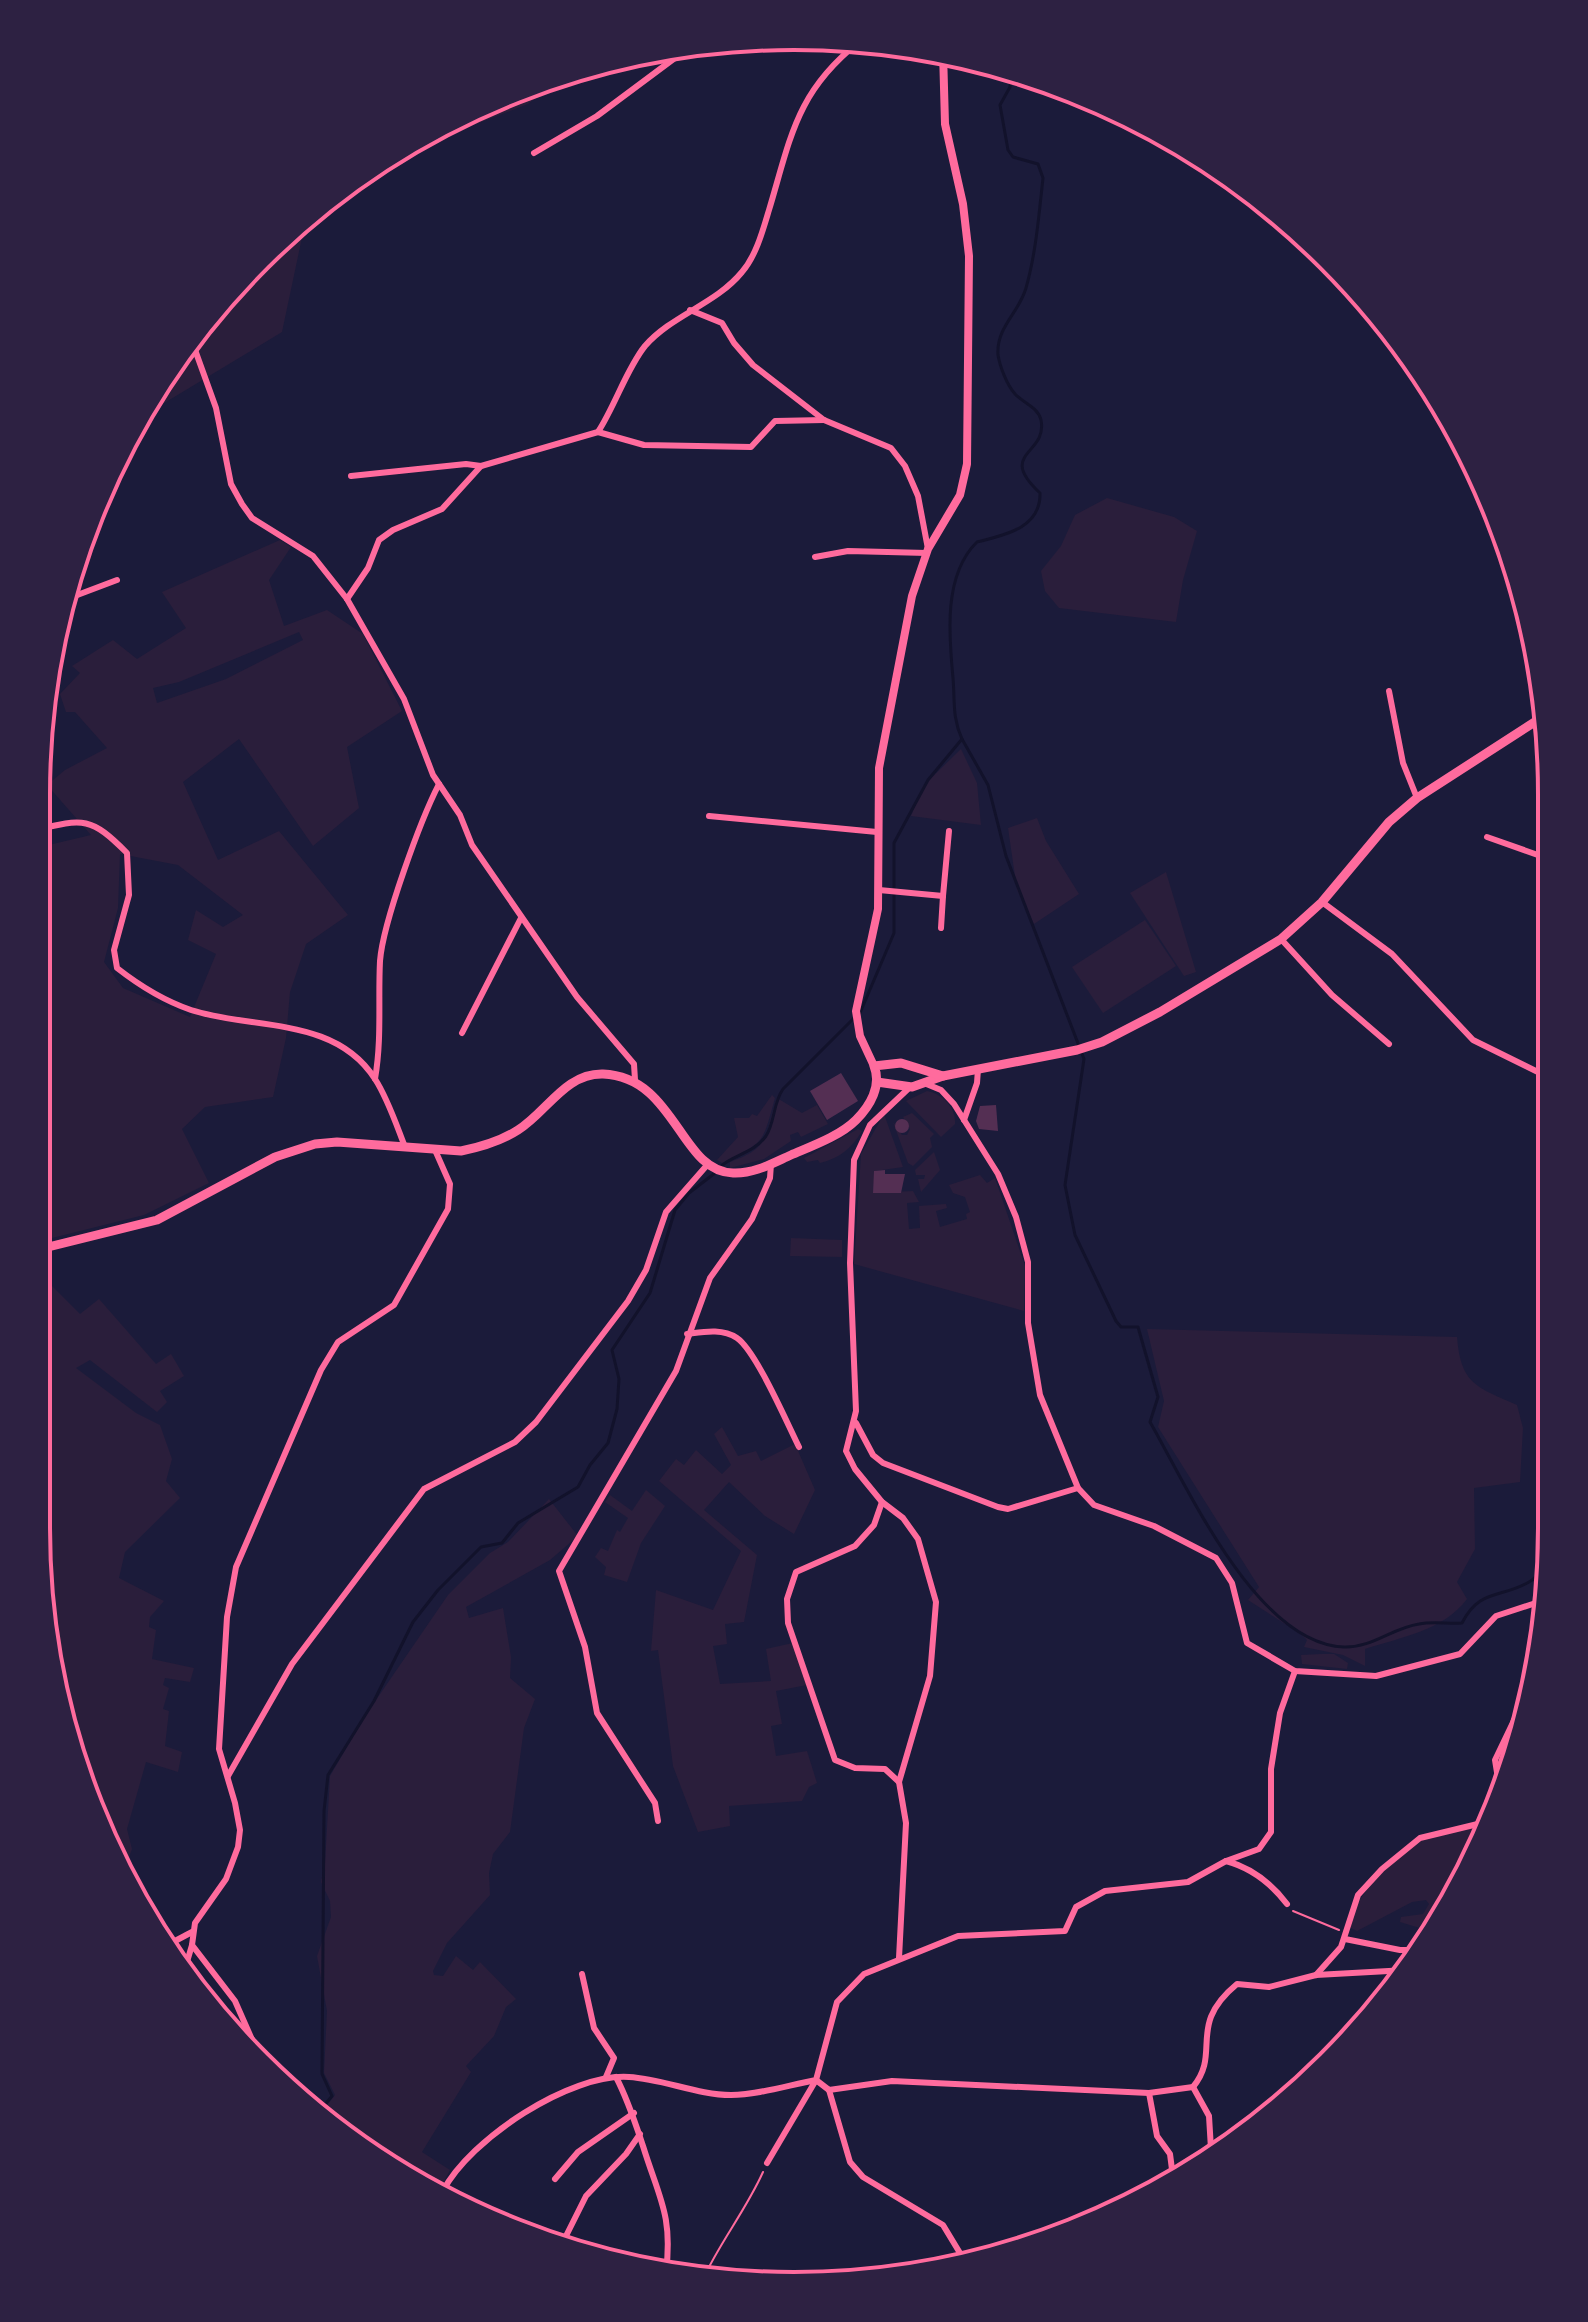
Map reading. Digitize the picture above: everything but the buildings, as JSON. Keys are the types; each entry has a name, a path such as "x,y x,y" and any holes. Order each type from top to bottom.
{"main road":[{"path":"877,1082 916,1086 943,1076 1081,1049 1160,1012 1281,939 1322,902 1389,822 1417,798 1534,722"},
{"path":"50,1247 157,1220 275,1157 315,1144 337,1142 435,1150 480,1148 519,1130 580,1078 600,1074 635,1080 661,1102 715,1168 743,1173 771,1164 853,1123 870,1103 877,1082 874,1066 894,1062 943,1076"},
{"path":"916,1086 919,1077 917,1067"}],"street":[{"path":"598,432 645,346 743,272 761,236 800,108 828,66 846,52"},
{"path":"534,153 597,116 672,60"},
{"path":"874,1066 858,1025 856,1011 883,891 877,832 883,747 912,596 927,551 960,495 967,464 969,256 963,204 945,124 943,65"},
{"path":"690,310 722,323 753,365 824,420 891,448 905,466 918,496 927,551"},
{"path":"196,352 216,408 231,484 242,504 252,518 313,556 347,599 404,699 439,784 460,815 484,865 577,997 634,1064 635,1080"},
{"path":"347,599 368,568 379,540 393,530 442,509 481,466 512,454 598,432 644,445 751,447 775,421 824,420"},
{"path":"351,476 466,464 481,466"},
{"path":"815,557 848,551 927,551"},
{"path":"77,595 117,580"},
{"path":"1389,691 1403,763 1417,798"},
{"path":"375,1079 380,1052 380,958 387,926 439,784"},
{"path":"709,816 877,832"},
{"path":"50,827 74,821 92,823 127,853 129,895 114,950 117,968 149,993 192,1010 242,1023 287,1026 336,1043 358,1059 375,1079 405,1148"},
{"path":"941,928 949,831"},
{"path":"1487,837 1538,855"},
{"path":"883,891 943,896"},
{"path":"1322,902 1392,954 1473,1040 1538,1072"},
{"path":"462,1033 521,918"},
{"path":"1281,939 1332,995 1389,1044"},
{"path":"964,1120 977,1083 978,1069"},
{"path":"899,1958 906,1823 899,1782 932,1664 936,1602 918,1539 903,1518 882,1502 847,1456 855,1422 850,1272 854,1160 870,1125 916,1086 946,1095 998,1174 1016,1217 1028,1262 1028,1323 1040,1395 1078,1488 1094,1505 1154,1526 1216,1558 1232,1583 1247,1643 1295,1671 1376,1676 1460,1654 1496,1616 1534,1604"},
{"path":"175,1941 192,1932 226,1879 238,1847 240,1830 219,1749 227,1617 236,1567 321,1370 338,1342 394,1305 448,1209 450,1184 435,1150"},
{"path":"658,1821 655,1803 597,1713 585,1647 558,1577 676,1371 710,1278 760,1205 771,1164"},
{"path":"228,1776 292,1664 424,1489 515,1442 536,1422 628,1301 646,1270 666,1212 715,1168"},
{"path":"687,1334 726,1333 740,1339 766,1380 799,1447"},
{"path":"855,1422 873,1455 883,1463 998,1507 1008,1509 1078,1488"},
{"path":"882,1502 874,1525 855,1546 796,1572 786,1610 835,1760 855,1768 885,1769 899,1782"},
{"path":"767,2163 816,2080 837,2002 864,1974 958,1936 1065,1931 1076,1907 1105,1891 1188,1882 1226,1861 1259,1849 1271,1832 1271,1769 1280,1713 1295,1671"},
{"path":"1497,1772 1495,1760 1512,1725"},
{"path":"1316,1975 1345,1936 1358,1895 1401,1852 1428,1834 1476,1824"},
{"path":"1226,1861 1242,1865 1273,1886 1287,1904"},
{"path":"188,1959 192,1932"},
{"path":"1345,1936 1406,1950"},
{"path":"192,1945 235,2001 250,2035"},
{"path":"1193,2087 1203,2068 1208,2016 1237,1984 1269,1987 1316,1975 1391,1971"},
{"path":"582,1974 594,2028 614,2058 606,2077"},
{"path":"447,2185 463,2161 510,2123 563,2091 606,2077 660,2080 731,2095 816,2080 829,2090 850,2162 863,2177 943,2225 960,2253"},
{"path":"616,2077 634,2113 665,2205 669,2229 667,2261"},
{"path":"829,2090 892,2081 1149,2093 1193,2087"},
{"path":"1193,2087 1209,2116 1211,2144"},
{"path":"1149,2093 1157,2136 1170,2154 1172,2168"},
{"path":"555,2179 578,2152 634,2113"},
{"path":"566,2236 586,2196 626,2154 640,2134"}],"path":[{"path":"1287,1904 1294,1912 1345,1936"},
{"path":"708,2267 746,2210 767,2163"}],"shaded area":[{"path":"540,95 528,104 457,131"},
{"path":"302,236 282,332 160,406 204,341 235,303"},
{"path":"1107,498 1174,517 1197,531 1183,580 1176,622 1059,608 1045,591 1041,571 1061,546 1075,515"},
{"path":"280,540 291,547 269,580 284,626 327,610 363,634 402,711 347,747 359,808 313,846 239,739 183,782 218,860 279,831 348,915 306,944 290,992 286,1038 273,1097 205,1107 182,1129 209,1183 144,1215 50,1238 50,845 91,835 50,789 50,782 65,770 107,748 75,712 66,712 60,694 80,673 72,666 113,640 137,659 186,628 162,592","holes":["299,632 303,640 226,679 157,703 153,688 179,682","120,854 178,865 243,915 223,927 196,910 188,940 216,954 190,1017 123,988 104,962 118,908"]},
{"path":"961,749 977,783 981,825 911,816 923,786"},
{"path":"1037,818 1046,841 1079,894 1034,924 1017,890 1008,828"},
{"path":"1166,872 1196,972 1184,976 1130,893"},
{"path":"1145,920 1176,966 1103,1013 1072,967"},
{"path":"927,1091 943,1099 951,1107 955,1118 955,1124 941,1137 906,1101"},
{"path":"772,1095 775,1098 760,1140 722,1163 717,1160 738,1137 734,1118 749,1118 752,1114 757,1116"},
{"path":"777,1098 802,1113 817,1105 828,1124 801,1137 798,1132 790,1135 791,1141 764,1159 730,1168 730,1162 754,1151 765,1138"},
{"path":"912,1113 934,1134 930,1138 932,1147 913,1166 908,1163 893,1122 902,1135 907,1135 910,1129 903,1117"},
{"path":"884,1114 903,1167 875,1171 873,1193 913,1191 919,1202 907,1203 909,1229 920,1228 919,1206 946,1204 947,1208 936,1211 940,1227 967,1219 966,1214 970,1212 965,1197 953,1193 949,1185 980,1175 987,1183 995,1178 1025,1266 1024,1311 854,1264 861,1154"},
{"path":"858,1129 862,1131 858,1137 839,1155 820,1163 818,1160 807,1162 804,1158"},
{"path":"934,1152 940,1170 921,1192 918,1179 924,1179 925,1175 916,1175 915,1170"},
{"path":"791,1238 842,1240 842,1257 790,1256"},
{"path":"50,1284 80,1314 99,1299 156,1364 171,1354 184,1376 160,1391 167,1402 157,1412 90,1360 76,1368 136,1413 160,1425 172,1459 166,1481 180,1498 125,1552 119,1578 164,1601 150,1617 149,1627 156,1630 152,1659 194,1668 190,1682 165,1678 163,1685 169,1688 163,1709 169,1711 165,1746 182,1752 178,1772 146,1762 127,1829 132,1849 128,1859 89,1767 75,1721 56,1625 50,1528"},
{"path":"1147,1329 1457,1337 1467,1375 1481,1388 1517,1405 1523,1428 1520,1482 1474,1488 1475,1549 1457,1582 1467,1599 1434,1626 1365,1649 1365,1666 1343,1655 1304,1647 1307,1640 1302,1635 1248,1600 1259,1587 1158,1427 1164,1401"},
{"path":"722,1427 738,1456 756,1451 761,1461 795,1444 815,1490 794,1534 765,1516 729,1482 704,1510 757,1555 744,1622 725,1624 727,1644 713,1646 720,1684 771,1681 766,1649 793,1643 807,1685 776,1691 782,1724 771,1726 776,1756 807,1751 817,1783 809,1787 802,1801 729,1806 730,1826 698,1832 673,1766 658,1650 651,1651 656,1590 713,1610 741,1551 659,1481 676,1459 684,1465 696,1450 722,1474 731,1465 714,1434"},
{"path":"646,1490 665,1506 641,1543 627,1582 604,1575 606,1567 595,1557 601,1548 608,1551 617,1530 620,1532 628,1518 605,1502 610,1495 632,1511"},
{"path":"549,1499 578,1536 550,1560 466,1607 469,1618 503,1608 511,1657 510,1678 535,1699 524,1728 510,1832 493,1854 489,1873 490,1895 447,1943 433,1971 434,1975 443,1976 456,1956 473,1970 480,1962 516,1999 506,2007 494,2036 466,2066 471,2072 422,2152 450,2170 443,2183 381,2147 326,2106 335,2095 324,2073 327,2011 317,1956 331,1917 330,1901 321,1882 330,1776 365,1716 448,1595 490,1553 508,1542"},
{"path":"1334,1654 1348,1663 1347,1669 1302,1664 1301,1655"},
{"path":"1475,1826 1421,1928 1400,1922 1401,1917 1423,1914 1429,1904 1426,1900 1412,1902 1357,1931 1351,1928 1357,1906 1389,1866 1422,1840"}],"waterway":[{"path":"860,1013 894,933 894,843 928,780 962,739 954,709 950,644 953,588 958,571 977,542 1019,528 1035,514 1039,505 1040,493 1028,480 1023,461 1038,440 1041,420 1037,412 1012,390 998,355 1004,328 1023,297 1029,275 1043,178 1038,164 1013,157 1008,150 1000,105 1011,82"},
{"path":"962,739 988,785 1006,856 1084,1059 1065,1185 1075,1235 1116,1321 1121,1327 1138,1327 1158,1397 1150,1422 1229,1558 1254,1592 1282,1620 1312,1639 1344,1647 1364,1644 1419,1624 1462,1623 1483,1599 1519,1587 1536,1577"},
{"path":"720,1167 761,1142 769,1131 783,1089 854,1018"},
{"path":"325,2105 332,2096 322,2074 324,1811 328,1775 374,1701 413,1622 438,1590 481,1547 502,1543 518,1523 578,1487 590,1465 608,1443 617,1409 619,1379 612,1350 650,1293 675,1210 689,1193 715,1173"}]}
